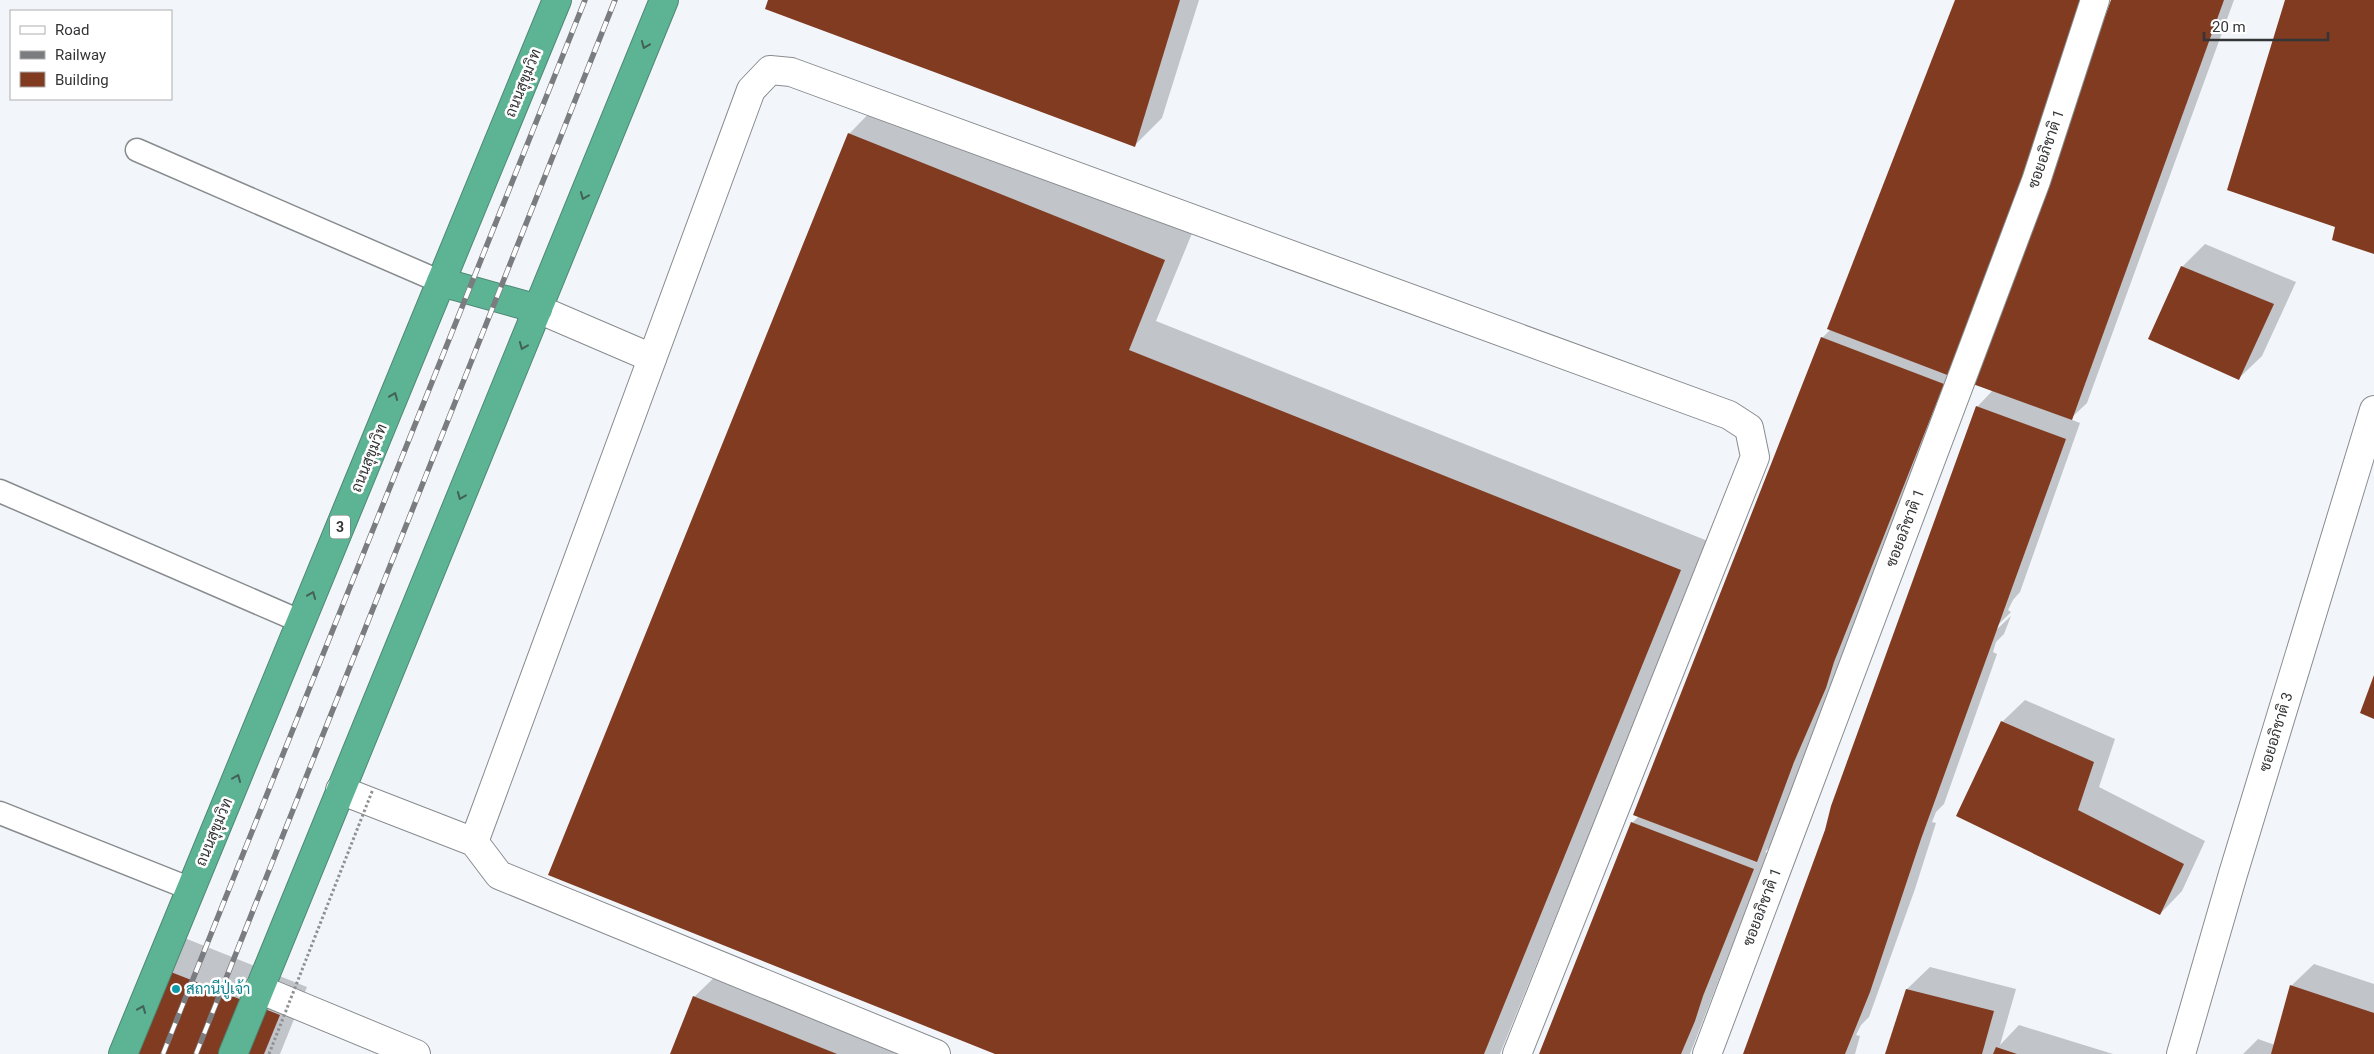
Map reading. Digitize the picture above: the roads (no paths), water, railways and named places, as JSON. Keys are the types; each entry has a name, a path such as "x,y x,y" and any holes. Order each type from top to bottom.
{"highway":[{"name":"ถนนสุขุมวิท","path":"123,1054 557,0"},
{"path":"233,1054 664,0"},
{"path":"441,282 538,309"}],"street":[{"name":"ซอยอภิชาติ 1","path":"1706,1054 2036,181 2095,0"},
{"path":"474,842 751,90 770,70 800,75 1729,415 1749,428 1755,457 1517,1054"},
{"path":"538,309 652,358"},
{"name":"ซอยอภิชาติ 3","path":"2181,1054 2233,874 2374,410"},
{"path":"340,790 474,842 499,875 936,1054"},
{"path":"259,990 416,1054"}],"lane":[{"path":"137,150 441,282"},
{"path":"0,491 302,622"},
{"path":"0,813 191,889"}],"railway":[{"path":"163,1054 585,0"},
{"path":"196,1054 615,0"}],"place":[{"name":"สถานีปู่เจ้า","path":"176,989"}]}
